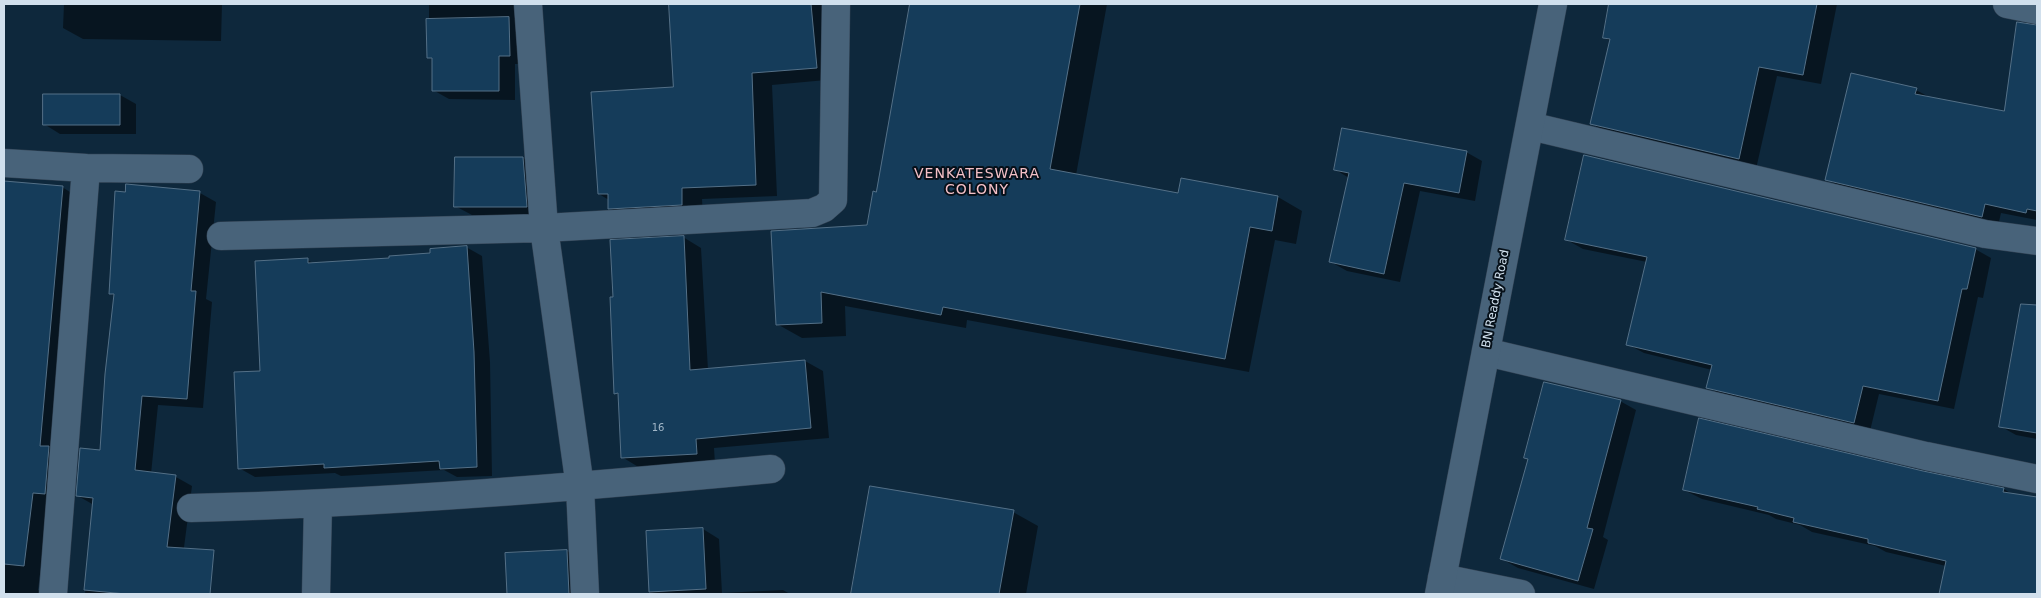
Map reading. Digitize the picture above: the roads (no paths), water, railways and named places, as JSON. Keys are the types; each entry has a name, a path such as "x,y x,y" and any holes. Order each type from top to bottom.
{"street":[{"path":"528,4 544,228 580,487 585,594"},
{"path":"221,236 544,228 812,213 824,208 832,200 836,4"},
{"name":"BN Readdy Road","path":"1440,586 1553,4"},
{"path":"2007,4 2037,10"},
{"path":"1530,126 1985,234 2037,241"},
{"path":"4,163 86,168 189,169"},
{"path":"53,594 86,168"},
{"path":"1486,352 1926,456 2037,479"},
{"path":"190,508 318,504 580,487 771,469"},
{"path":"316,594 318,504"},
{"path":"1440,586 1521,594"}],"district":[{"name":"VENKATESWARA COLONY","path":"977,182"}]}
